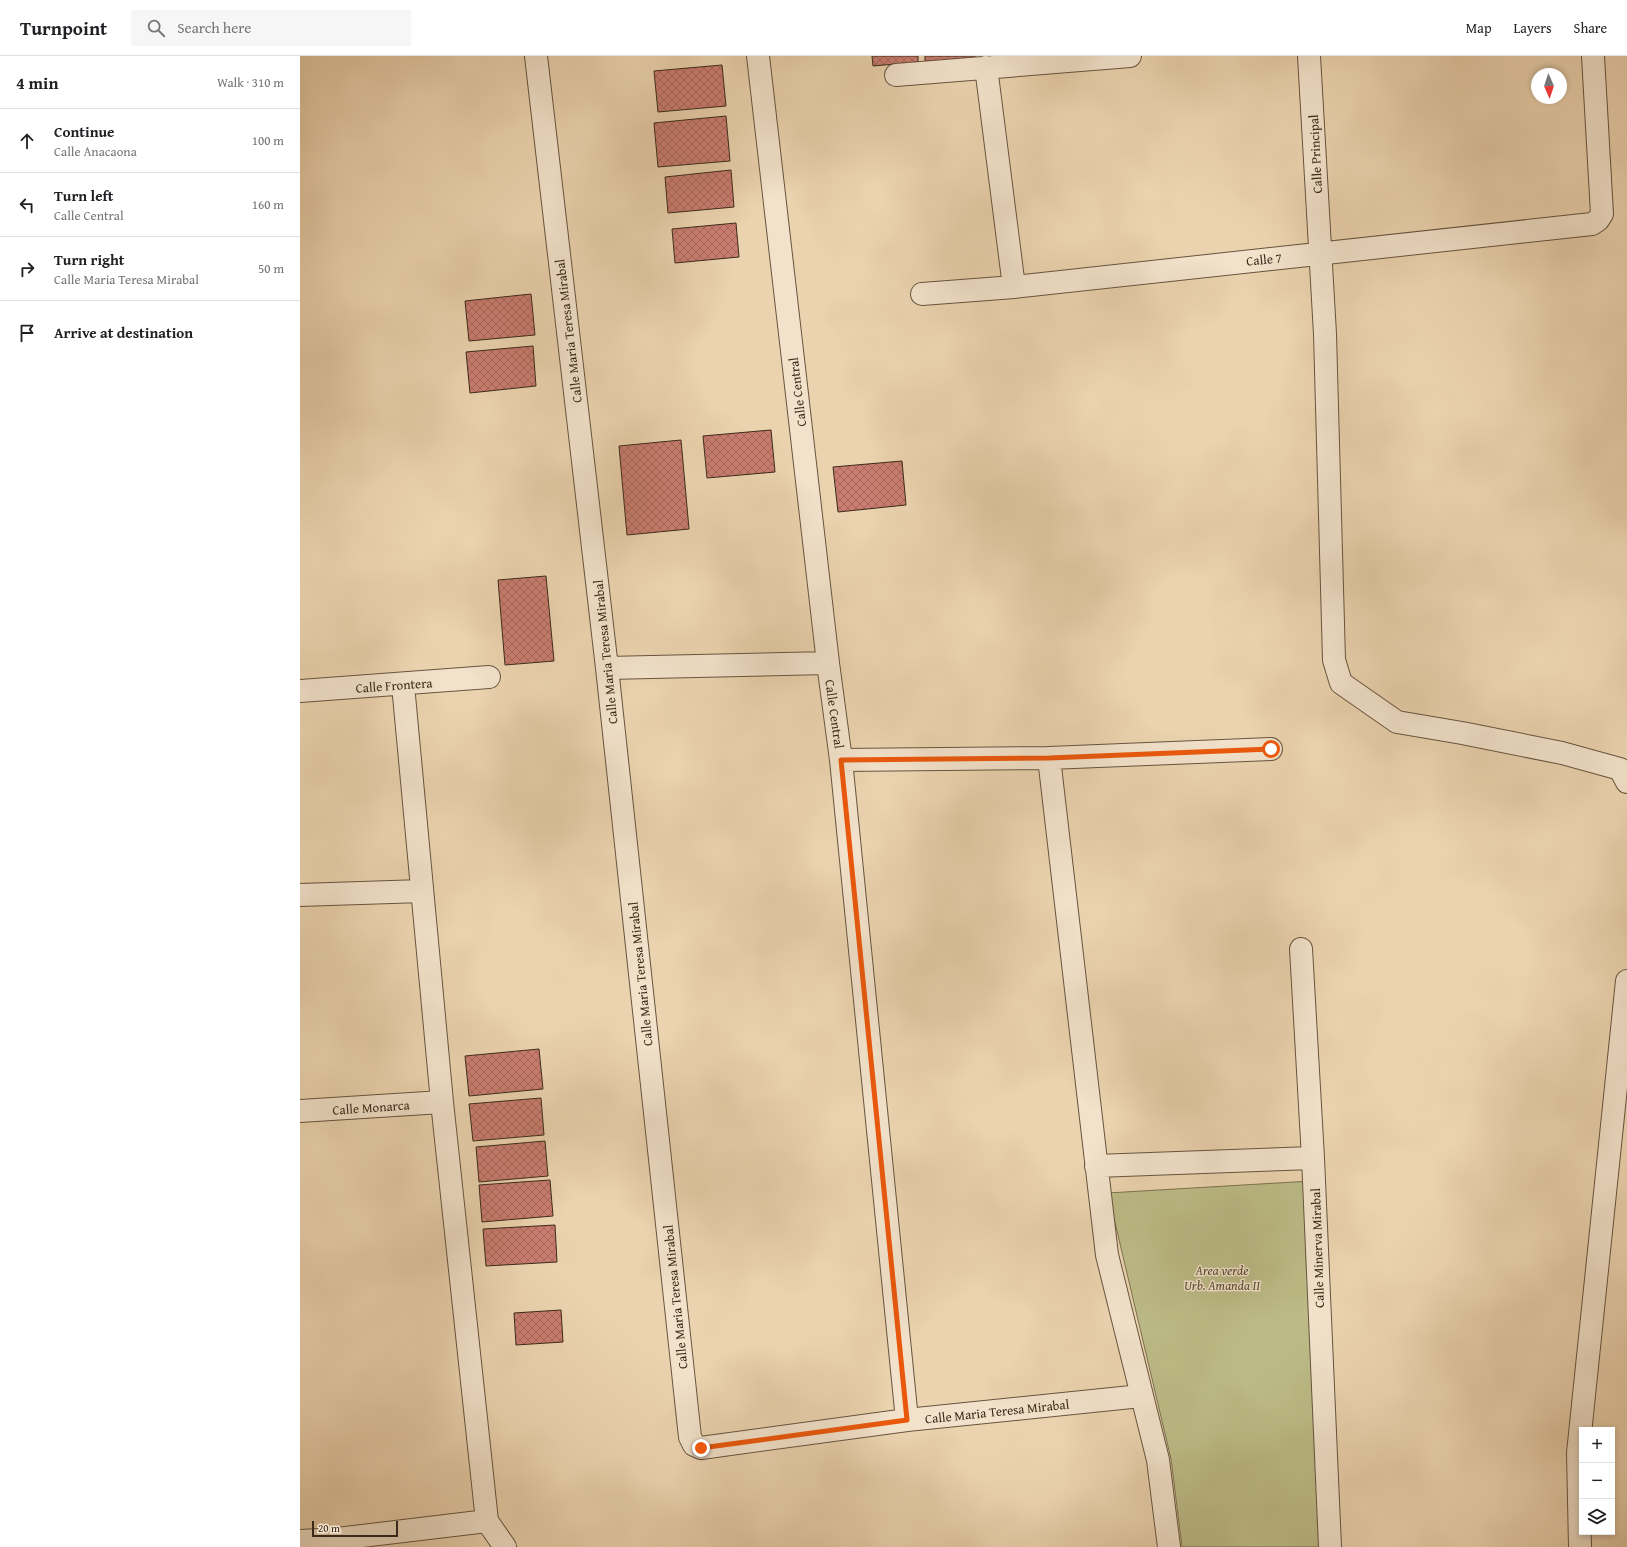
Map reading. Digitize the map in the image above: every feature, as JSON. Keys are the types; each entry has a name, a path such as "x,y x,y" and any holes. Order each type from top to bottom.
{"street":[{"name":"Calle Maria Teresa Mirabal","path":"536,56 607,668 690,1437 694,1445 701,1448 907,1420 1141,1396"},
{"name":"Calle Central","path":"758,56 828,663 841,760 907,1420"},
{"path":"896,75 1130,56"},
{"name":"Calle Principal","path":"1309,56 1326,334 1334,660 1340,683 1397,722 1562,753 1620,769 1627,782"},
{"name":"Calle 7","path":"922,294 1014,287 1321,252 1592,224 1598,220 1602,214 1592,56"},
{"path":"986,67 1014,287"},
{"path":"607,668 828,663"},
{"name":"Calle Frontera","path":"300,691 403,685 489,677"},
{"path":"403,685 442,1102 487,1521 505,1547"},
{"path":"841,760 1049,758 1271,749"},
{"path":"1049,758 1107,1254 1158,1460 1169,1547"},
{"path":"300,895 422,891"},
{"name":"Calle Minerva Mirabal","path":"1301,949 1313,1158 1330,1547"},
{"path":"1580,1547 1578,1454 1627,981"},
{"name":"Calle Monarca","path":"300,1111 442,1102"},
{"path":"1096,1166 1313,1158"},
{"path":"300,1541 337,1543 487,1521"}],"green space":[{"name":"Area verde Urb. Amanda II","path":"1311,1181 1320,1547 1182,1547 1171,1459 1108,1193"}],"building":[{"path":"872,56 918,56 918,62 873,66"},
{"path":"925,56 975,56 975,58 925,62"},
{"path":"722,65 726,106 658,112 654,71"},
{"path":"726,116 730,161 658,167 654,123"},
{"path":"731,170 734,207 668,213 665,177"},
{"path":"736,223 739,257 675,263 672,229"},
{"path":"531,294 535,335 469,341 465,301"},
{"path":"533,346 536,386 470,393 466,352"},
{"path":"771,430 775,472 707,478 703,436"},
{"path":"681,440 689,529 627,535 619,446"},
{"path":"902,461 906,505 838,512 833,467"},
{"path":"546,576 554,661 505,665 498,580"},
{"path":"539,1049 543,1089 469,1096 465,1056"},
{"path":"541,1098 544,1135 473,1141 469,1104"},
{"path":"545,1141 548,1176 479,1182 476,1147"},
{"path":"550,1180 553,1216 482,1222 479,1185"},
{"path":"555,1225 557,1262 486,1266 483,1229"},
{"path":"561,1310 563,1342 516,1345 514,1313"}],"route":[{"path":"701,1448 907,1420 841,760 1049,758 1271,749"}]}
